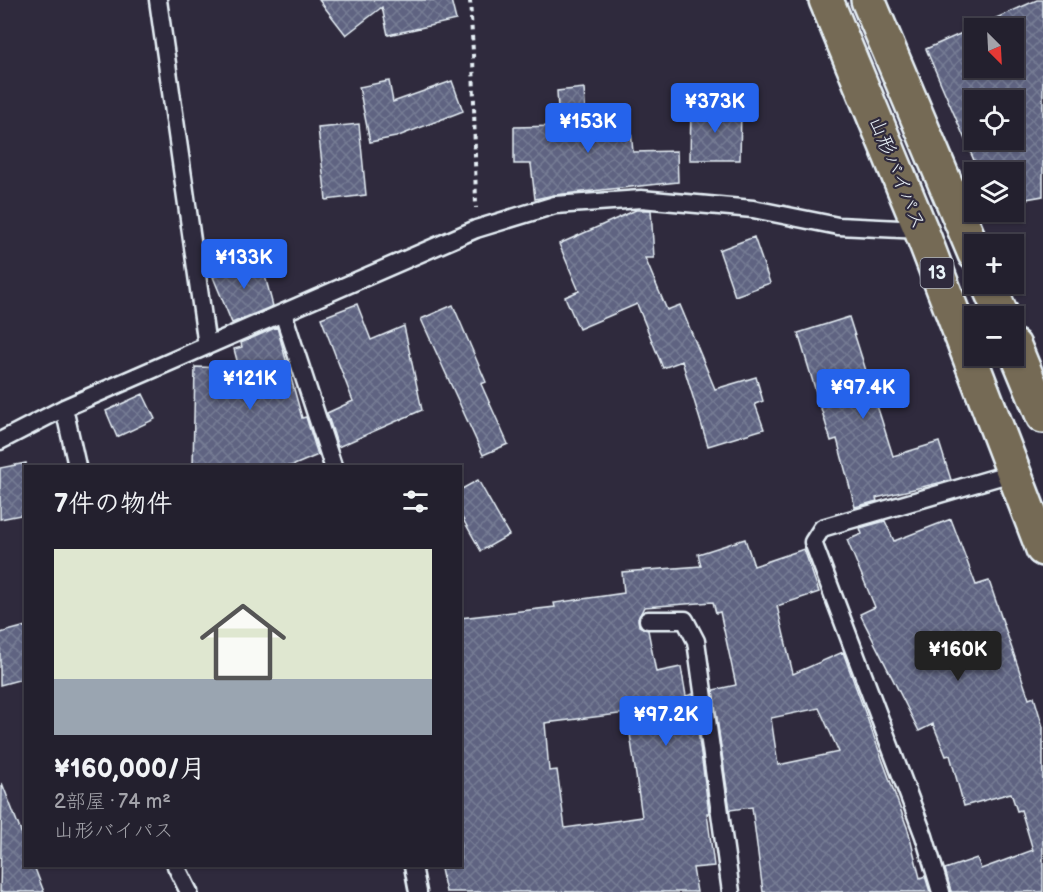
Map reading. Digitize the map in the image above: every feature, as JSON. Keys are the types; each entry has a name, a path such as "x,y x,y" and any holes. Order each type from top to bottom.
{"highway":[{"name":"山形バイパス","path":"826,0 921,230 1043,549"},
{"name":"山形バイパス","path":"868,0 967,234"},
{"path":"1022,366 1043,416"}],"lane":[{"path":"158,0 207,346"},
{"path":"0,441 64,408 476,230 555,205 641,199 753,209 838,226 921,230"},
{"path":"283,313 333,465"},
{"path":"64,408 77,465"},
{"path":"941,892 924,836 813,542 822,528 1015,472"},
{"path":"648,620 685,620 696,642 731,892"},
{"path":"176,867 189,892"},
{"path":"413,867 418,892"}],"path":[{"path":"470,0 476,230"}],"building":[{"path":"319,0 451,0 456,20 388,35 382,7 346,35"},
{"path":"1037,0 1043,0 1043,196 1024,199 1024,162 975,162 970,150 1024,150 1024,90 964,90 964,137 926,49 964,32 964,78 1024,78 1024,18 996,18"},
{"path":"389,81 393,102 452,81 463,111 396,137 370,142 359,87"},
{"path":"584,88 586,123 630,120 633,152 677,151 678,182 535,199 531,164 514,164 514,127 559,126 557,91"},
{"path":"691,108 741,109 740,160 690,160"},
{"path":"359,124 366,195 326,200 318,128"},
{"path":"636,210 651,210 654,258 645,258 667,310 680,305 715,389 756,377 763,401 755,404 764,429 708,446 682,361 663,368 637,304 579,329 565,297 579,291 559,244"},
{"path":"754,237 770,283 735,296 719,250"},
{"path":"260,257 273,306 232,323 213,277"},
{"path":"357,304 371,340 404,326 422,410 338,447 327,413 353,401 321,318"},
{"path":"453,305 486,382 481,384 508,444 483,455 421,319"},
{"path":"849,317 893,456 939,442 951,480 876,498 877,501 855,507 837,439 831,441 798,333"},
{"path":"277,327 302,418 306,417 318,455 294,465 193,465 195,367 239,368 234,349 242,347 241,343"},
{"path":"143,394 155,419 117,437 106,411"},
{"path":"26,463 24,465 24,514 0,519 0,468"},
{"path":"478,480 509,535 481,551 462,518 462,489"},
{"path":"951,519 976,585 989,581 1029,699 1034,697 1043,727 1043,892 951,892 945,869 977,858 981,869 1033,850 1021,810 1017,811 1011,793 964,806 950,755 946,756 933,724 919,731 860,614 875,607 847,540 862,534 860,528 885,521 894,541"},
{"path":"745,539 754,566 804,549 819,592 777,606 793,674 843,652 908,830 920,878 925,876 930,892 763,892 752,807 730,810 713,690 736,685 720,612 716,613 713,602 644,607 638,619 639,626 648,630 656,672 681,667 686,696 693,694 714,866 693,868 697,892 446,892 441,869 462,867 462,618 555,607 554,603 624,593 622,572 701,566 698,554","holes":["819,708 839,752 778,765 771,718","627,713 642,817 565,828 557,770 549,771 545,723"]},
{"path":"24,627 24,679 0,685 0,633"},
{"path":"2,783 24,840 24,867 34,867 44,892 0,892"}]}
